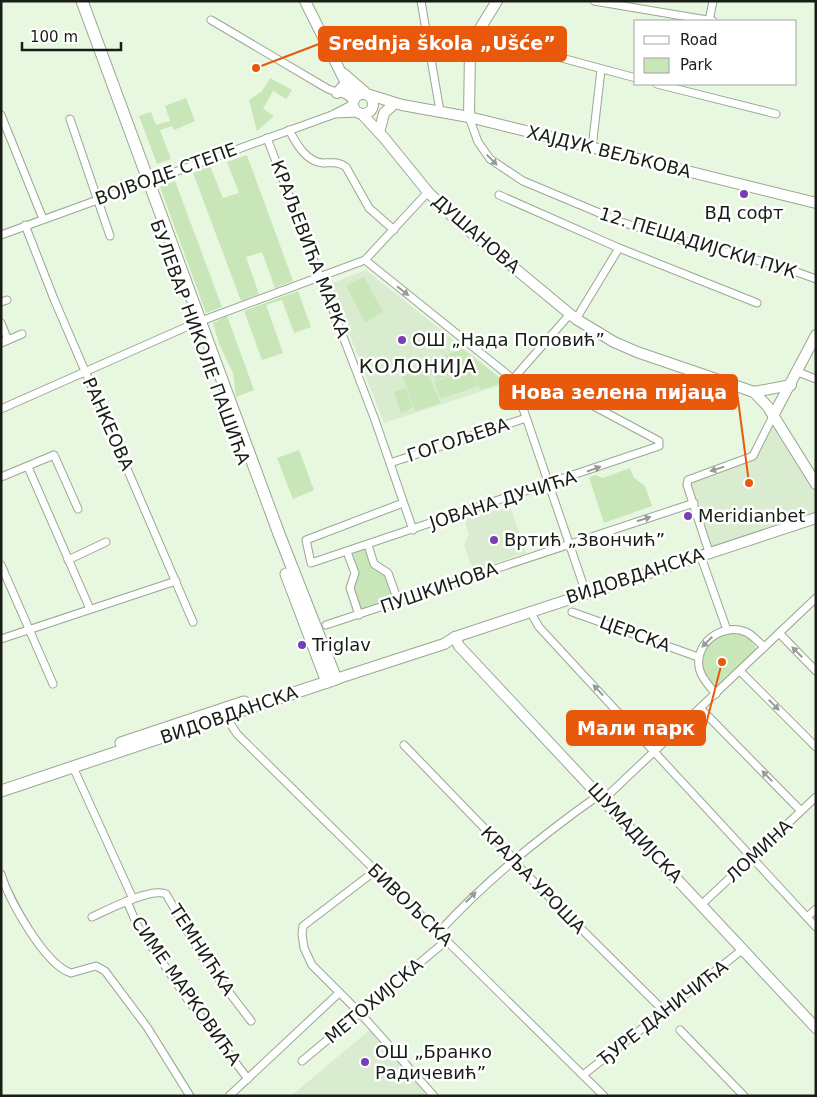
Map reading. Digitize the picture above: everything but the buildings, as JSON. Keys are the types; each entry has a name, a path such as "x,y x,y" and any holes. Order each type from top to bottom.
{"main road":[{"name":"БУЛЕВАР НИКОЛЕ ПАШИЋА","path":"74,1 145,183 330,677"},
{"name":"БУЛЕВАР НИКОЛЕ ПАШИЋА","path":"82,1 145,183"},
{"path":"305,1 346,83 360,106"},
{"path":"469,117 469,64 476,35 498,1"},
{"path":"341,72 374,102 360,106"},
{"path":"338,93 346,83"},
{"path":"360,106 360,94 397,105"},
{"path":"360,106 397,105"},
{"path":"383,134 384,113 397,105"},
{"name":"ХАЈДУК ВЕЉКОВА","path":"397,105 469,117 816,203"},
{"name":"ДУШАНОВА","path":"360,106 428,192 455,219 573,317 614,342 637,352 754,392"},
{"path":"773,416 816,335"},
{"path":"791,385 754,392 773,416 816,484"},
{"name":"ВИДОВДАНСКА","path":"1,792 80,762 440,638 455,637 586,592 816,518"},
{"name":"ШУМАДИЈСКА","path":"455,637 459,646 602,797 742,950 815,1025"},
{"name":"ВИДОВДАНСКА","path":"1,784 80,762"}],"street":[{"path":"421,1 440,111"},
{"path":"594,1 622,4 706,20"},
{"path":"711,20 713,1"},
{"path":"211,20 360,106"},
{"path":"476,35 634,78"},
{"path":"592,148 601,70"},
{"path":"661,85 776,114"},
{"name":"ВОЈВОДЕ СТЕПЕ","path":"1,235 332,114 360,106"},
{"path":"1,115 43,219"},
{"name":"12. ПЕШАДИЈСКИ ПУК","path":"469,117 478,142 490,159 523,181 595,212 636,227 783,267 816,279"},
{"path":"70,119 96,200 110,236"},
{"name":"КРАЉЕВИЋА МАРКА","path":"289,130 310,159 318,162 340,163 346,167 369,208 394,230"},
{"name":"КРАЉЕВИЋА МАРКА","path":"268,138 390,463 413,530"},
{"path":"1,409 197,323 365,260 428,192"},
{"path":"499,195 619,248 758,303"},
{"name":"РАНКЕОВА","path":"25,225 85,372 193,622"},
{"path":"513,379 573,317 619,248"},
{"path":"365,260 513,379 586,592"},
{"path":"1,323 5,341 22,334"},
{"path":"798,372 816,379"},
{"name":"ЈОВАНА ДУЧИЋА","path":"403,503 306,540 311,564 658,447 660,443 586,402 573,386 568,384 518,395"},
{"path":"727,630 705,553 694,503 687,485 688,480 693,476 753,456 773,416"},
{"name":"ГОГОЉЕВА","path":"390,463 526,418"},
{"path":"1,477 54,455 78,509"},
{"path":"28,466 90,609"},
{"name":"ПУШКИНОВА","path":"326,625 694,503"},
{"path":"68,560 106,542"},
{"path":"368,545 374,564 388,573 398,601"},
{"path":"347,552 355,573 350,588 359,614"},
{"path":"1,565 53,684"},
{"path":"1,639 176,581"},
{"path":"438,933 478,890 545,834 602,797 655,752 816,598"},
{"path":"530,611 539,627 816,927"},
{"name":"ЦЕРСКА","path":"572,612 698,657"},
{"path":"716,694 700,671 698,657 706,641 727,630 747,633 764,647"},
{"path":"779,633 816,670"},
{"path":"740,671 816,747"},
{"path":"700,708 801,811"},
{"name":"БИВОЉСКА","path":"223,713 237,734 604,1096"},
{"name":"КРАЉА УРОША","path":"404,745 515,860 533,882 665,1012"},
{"name":"СИМЕ МАРКОВИЋА","path":"80,762 130,900 137,925 188,1000 248,1079"},
{"name":"ЛОМИНА","path":"701,905 801,811 814,802"},
{"path":"375,871 312,918 302,930 304,948 309,962 360,1013 434,1096"},
{"path":"1,874 27,926 56,966 70,973 96,966 105,971 147,1027 190,1096"},
{"name":"ТЕМНИЋКА","path":"92,917 130,900 158,892 166,894 203,958 251,1021"},
{"path":"807,917 816,908"},
{"name":"МЕТОХИЈСКА","path":"302,1061 446,941"},
{"name":"ЂУРЕ ДАНИЧИЋА","path":"583,1076 742,950"},
{"name":"МЕТОХИЈСКА","path":"229,1096 237,1092 248,1079 339,993"},
{"path":"680,1030 744,1096"}],"shaded area":[{"name":"ОШ „Нада Поповић”","path":"366,270 507,383 384,423 330,284"},
{"path":"770,414 816,488 816,514 707,548 684,479 752,454"},
{"name":"Вртић „Звончић”","path":"510,506 526,553 473,570 464,545 469,535 464,519"},
{"name":"ОШ „Бранко Радичевић”","path":"371,1029 427,1096 291,1096"}],"green space":[{"path":"270,78 292,90 286,99 273,91 263,109 274,116 257,131 249,100 262,91"},
{"path":"186,98 195,121 174,130 172,126 160,130 171,159 157,164 139,116 151,112 156,125 170,121 165,106"},
{"path":"247,155 293,281 275,288 262,252 246,257 259,294 241,301 193,173 210,166 223,198 239,193 227,162"},
{"path":"175,181 222,307 206,313 160,187"},
{"path":"364,277 383,312 365,322 346,286"},
{"path":"298,291 311,327 294,333 282,300 266,305 283,353 262,360 244,311"},
{"path":"227,316 254,390 236,397 233,373 219,344 213,323"},
{"path":"462,349 505,382 480,390 473,367 436,380 430,362"},
{"path":"424,367 441,403 415,411 403,376"},
{"path":"472,369 478,386 441,399 434,382"},
{"path":"406,388 413,408 401,413 394,392"},
{"path":"299,450 314,490 293,499 277,458"},
{"path":"630,468 634,478 645,486 652,506 604,523 589,477 595,475 603,478"},
{"path":"368,545 374,564 388,573 398,601 359,615 350,588 355,573 347,552"},
{"path":"734,633 748,638 756,649 717,687 706,677 701,659 713,641 722,635"}],"place":[{"name":"Srednja škola „Ušće”","path":"256,68"},
{"name":"ВД софт","path":"744,194"},
{"name":"ОШ „Нада Поповић”","path":"402,340"},
{"name":"Нова зелена пијаца","path":"749,483"},
{"name":"Meridianbet","path":"688,516"},
{"name":"Вртић „Звончић”","path":"494,540"},
{"name":"Triglav","path":"302,645"},
{"name":"Мали парк","path":"722,662"},
{"name":"ОШ „Бранко Радичевић”","path":"365,1062"}],"district":[{"name":"КОЛОНИЈА","path":"418,366"}]}
